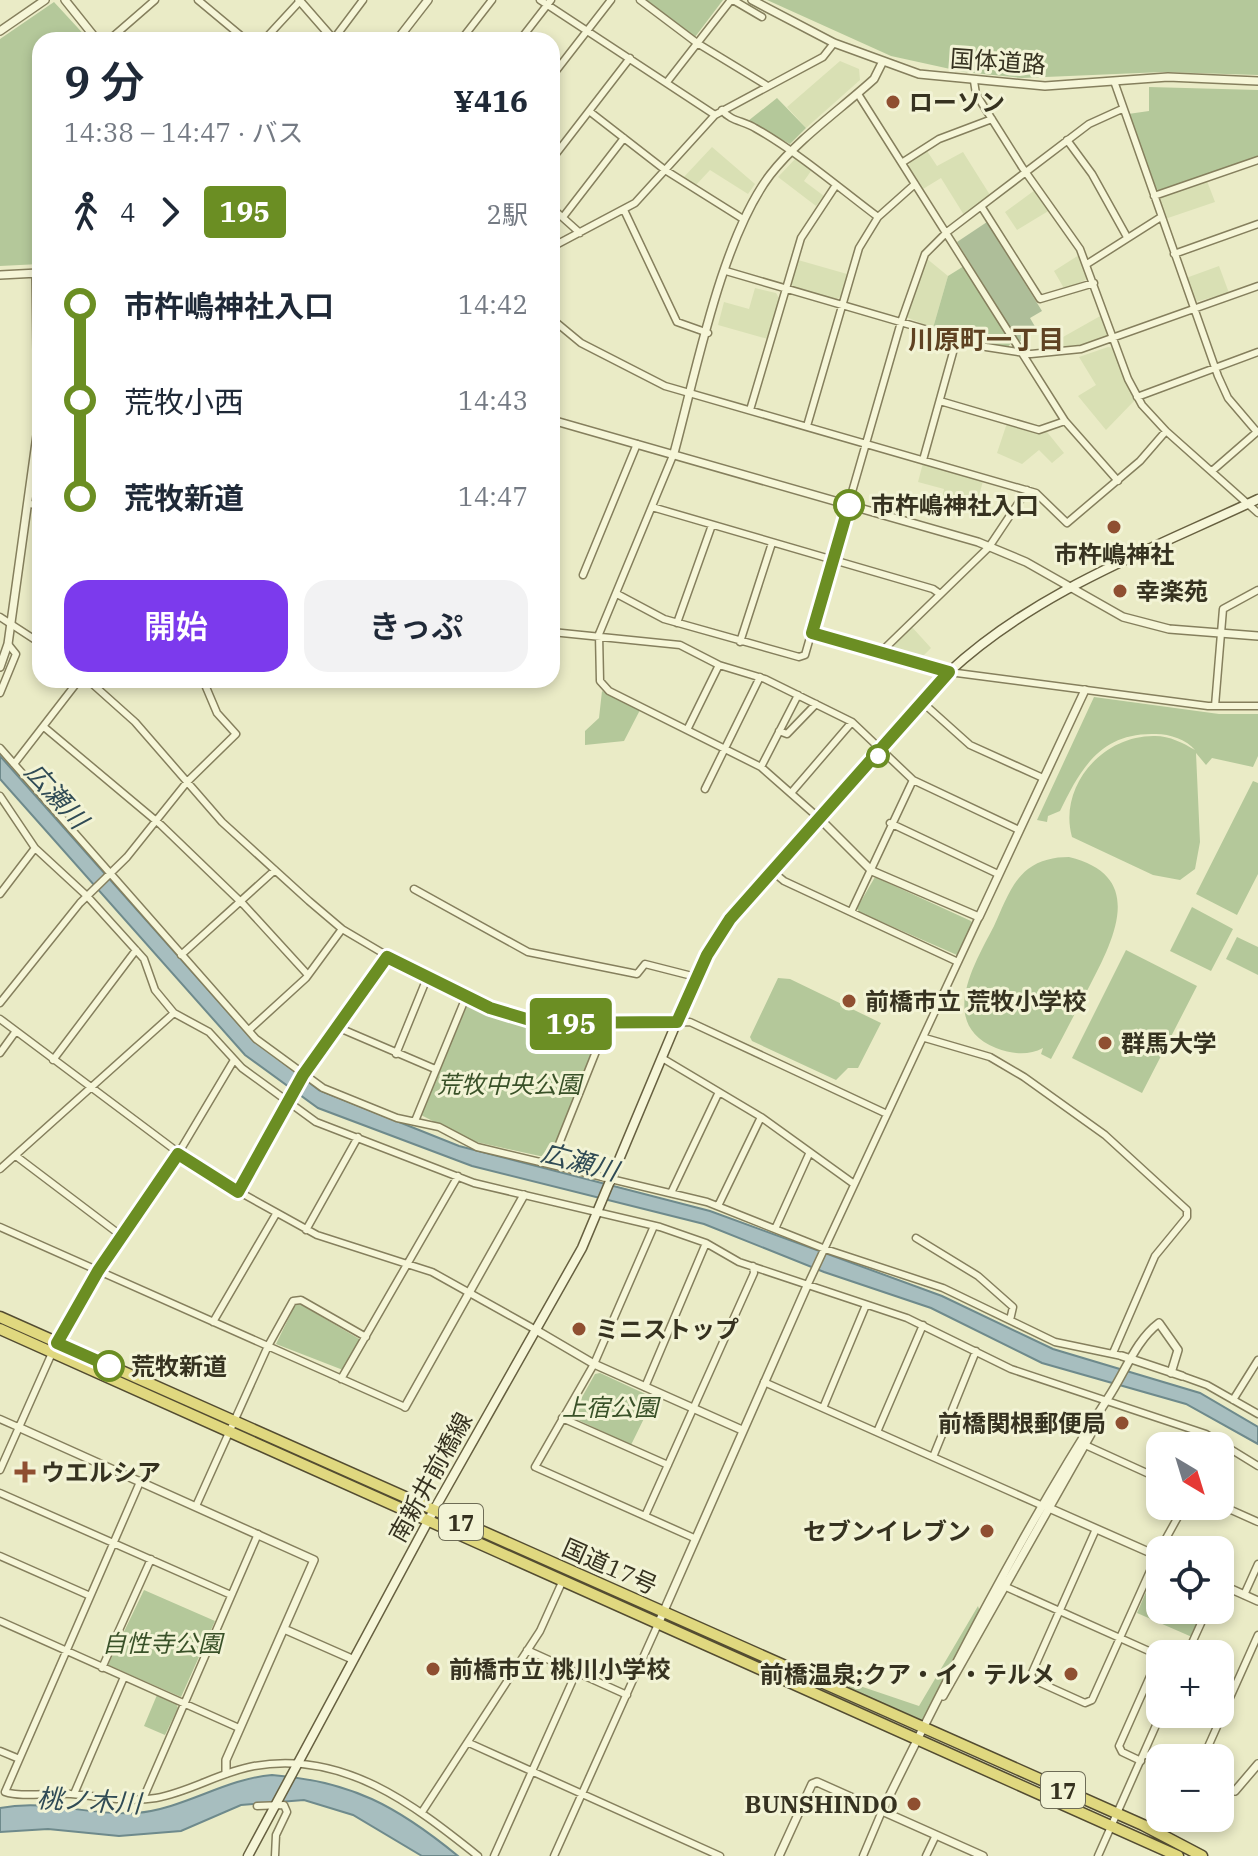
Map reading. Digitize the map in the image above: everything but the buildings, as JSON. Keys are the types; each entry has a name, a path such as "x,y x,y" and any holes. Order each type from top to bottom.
{"highway":[{"name":"国道17号","path":"0,1317 54,1348"},
{"name":"国道17号","path":"0,1329 54,1348 1202,1856"},
{"name":"国道17号","path":"431,1515 563,1580 661,1617"},
{"name":"国道17号","path":"1115,1819 1178,1856"}],"main road":[{"path":"612,1181 696,977 730,919 949,672 1011,621 1070,588 1258,499"},
{"name":"南新井前橋線","path":"276,1804 352,1659 536,1330 598,1215 612,1181"},
{"path":"248,1856 276,1804"}],"street":[{"path":"0,31 45,0"},
{"path":"65,0 91,32"},
{"path":"118,32 155,0"},
{"path":"198,0 236,32"},
{"path":"272,32 302,0 327,32"},
{"path":"339,32 363,0"},
{"path":"403,32 428,0"},
{"path":"467,32 492,0"},
{"path":"540,0 549,2 587,31 715,115"},
{"path":"560,66 611,0"},
{"path":"640,0 697,43 766,85"},
{"path":"667,82 732,0 762,17"},
{"name":"国体道路","path":"752,0 834,43 919,74 1045,86 1168,77 1258,81"},
{"path":"526,32 549,2"},
{"path":"560,243 624,210 715,115 823,57 834,43"},
{"path":"560,149 630,58"},
{"path":"882,63 876,76 858,94 792,151 764,184 743,219 674,453 598,639 599,677 604,688 761,767 869,868 979,917"},
{"path":"974,81 976,94 1025,172 1067,227 1087,264 1137,397 1166,431 1258,513"},
{"path":"1114,81 1215,367 1228,398 1257,431 1212,471"},
{"path":"858,94 1065,421 1118,481"},
{"path":"617,594 677,623 799,657 805,655 917,268 925,254 947,232 1094,120 1122,109"},
{"path":"722,110 729,117 752,126 792,151 878,217"},
{"path":"589,111 665,170 743,219"},
{"path":"903,162 939,139 992,119"},
{"path":"563,217 624,138"},
{"path":"1067,140 1092,174 1127,237"},
{"path":"1154,196 1258,160"},
{"path":"807,426 859,248 878,217 915,184"},
{"path":"750,410 805,229 836,185"},
{"path":"981,206 1040,299 1094,283"},
{"path":"624,210 677,322 708,333"},
{"path":"560,215 580,233"},
{"path":"1087,264 1161,217"},
{"path":"1174,254 1258,224"},
{"path":"726,271 1023,354 1068,352 1258,286"},
{"path":"0,275 32,273"},
{"path":"560,326 581,343 665,386 1027,490 1043,497 1069,523 1118,481 1166,431"},
{"path":"923,460 957,338"},
{"path":"1137,397 1258,352"},
{"path":"940,401 1039,430 1065,421"},
{"path":"560,422 989,547 1026,562 1103,608 1138,622 1220,634 1258,636"},
{"path":"583,575 637,444"},
{"path":"0,667 8,644 5,635 11,622 32,485"},
{"path":"881,652 989,547 1027,490"},
{"path":"652,507 933,589 940,594"},
{"path":"677,623 712,525"},
{"path":"740,642 772,543"},
{"path":"1215,706 1224,607 1258,590"},
{"path":"0,617 32,637"},
{"path":"560,633 680,645 719,665 760,677 852,722 913,780 1019,830"},
{"path":"812,633 949,672 1215,706 1258,706"},
{"path":"0,693 16,656 13,647 8,644"},
{"path":"687,730 719,665"},
{"path":"705,789 760,677"},
{"path":"14,764 73,688"},
{"path":"97,688 135,722 222,822 342,929 387,957 466,997 540,1023 693,1024 887,1114"},
{"path":"0,1003 87,896 109,875 187,782 236,734 217,713 206,688"},
{"path":"554,1856 807,1286 1085,690"},
{"path":"761,767 798,695"},
{"path":"922,702 970,745 1043,778"},
{"path":"779,731 787,734 816,704"},
{"path":"791,793 852,722"},
{"path":"44,727 156,821 240,902 308,975"},
{"path":"0,748 249,1030 270,1052 303,1075 370,1108 439,1127 477,1147 718,1206 825,1250 943,1288 1067,1346 1111,1356 1155,1256 1187,1217 1187,1210 1112,1141 1024,1077 990,1057 925,1038"},
{"path":"851,912 890,823 913,780"},
{"path":"0,796 35,848 87,896 136,950 144,960 155,990 174,1013 209,1032 234,1060 314,1120 458,1176 598,1215 654,1226 706,1243 739,1262 923,1325 1017,1371 1108,1399 1188,1432"},
{"path":"890,823 998,874"},
{"path":"0,894 35,848"},
{"path":"181,955 275,870"},
{"path":"772,871 784,881 958,962"},
{"path":"414,889 528,952 631,973 639,974 645,964 696,977"},
{"path":"249,1030 308,975 342,929"},
{"path":"53,1060 136,950"},
{"path":"238,1192 303,1075 387,957"},
{"path":"396,1054 427,978"},
{"path":"415,1121 466,997"},
{"path":"0,1169 174,1013"},
{"path":"0,1019 178,1154 276,1214 306,1230 409,1262 594,1364 742,1430"},
{"path":"551,1164 607,1024"},
{"path":"337,1027 435,1069"},
{"path":"0,1053 16,1031"},
{"path":"662,1058 761,1117 854,1184"},
{"path":"0,1470 54,1348 98,1271 178,1154 234,1060"},
{"path":"671,1193 718,1094"},
{"path":"718,1206 761,1117"},
{"path":"306,1230 358,1137"},
{"path":"775,1229 809,1154"},
{"path":"16,1156 123,1237"},
{"path":"341,1379 458,1176"},
{"path":"0,1227 405,1407 524,1195"},
{"path":"213,1322 276,1214"},
{"path":"654,1226 594,1364 535,1467 694,1538"},
{"path":"916,1238 982,1279 1014,1309 1010,1320"},
{"path":"645,1387 706,1243"},
{"path":"645,1516 754,1273 753,1266"},
{"path":"196,1506 268,1346 297,1299 366,1337"},
{"path":"823,1408 866,1305"},
{"path":"863,1856 920,1732 1142,1338 1159,1323 1178,1350 1171,1373"},
{"path":"877,1432 923,1325"},
{"path":"933,1457 976,1351"},
{"path":"1113,1353 1182,1376 1258,1414"},
{"path":"1233,1400 1258,1360"},
{"path":"764,1382 1146,1551"},
{"path":"562,1418 668,1465"},
{"path":"0,1419 314,1560 239,1728 226,1760 226,1773"},
{"path":"1082,1444 1146,1473"},
{"path":"1234,1453 1258,1466"},
{"path":"140,1482 17,1758 4,1789 7,1794 74,1794 117,1800 143,1799 185,1790 226,1773 254,1766 297,1763 360,1778 422,1812 478,1856"},
{"path":"0,1493 231,1595"},
{"path":"920,1732 960,1670 1047,1507"},
{"path":"1234,1511 1258,1522"},
{"path":"1096,1529 1031,1675 1034,1680 1088,1704 1146,1581"},
{"path":"143,1799 258,1534"},
{"path":"0,1556 88,1595"},
{"path":"102,1668 151,1559"},
{"path":"1244,1595 1258,1564"},
{"path":"422,1812 527,1650 563,1580"},
{"path":"1006,1587 1146,1650"},
{"path":"1234,1590 1258,1601"},
{"path":"0,1633 2,1622 239,1728"},
{"path":"284,1629 352,1659"},
{"path":"1209,1744 1258,1635"},
{"path":"527,1650 627,1695"},
{"path":"494,1856 576,1673"},
{"path":"74,1794 124,1677"},
{"path":"1146,1687 1119,1746 1122,1752 1146,1758"},
{"path":"1098,1856 1155,1728"},
{"path":"469,1743 720,1856"},
{"path":"0,1751 17,1758"},
{"path":"1235,1791 1258,1764"},
{"path":"779,1856 814,1782 983,1856"},
{"path":"257,1806 284,1805 287,1812 276,1835 275,1856"},
{"path":"926,1856 936,1835"}],"green space":[{"path":"647,0 723,0 695,37"},
{"path":"767,0 1258,0 1258,75 1163,72 1022,78 964,72 891,56"},
{"path":"54,2 82,32 32,32 32,264 0,266 0,39"},
{"path":"840,61 859,69 860,80 806,128 787,107"},
{"path":"1149,87 1258,90 1258,156 1160,191 1154,188 1128,114 1149,111"},
{"path":"777,98 806,128 790,144 748,121"},
{"path":"712,147 755,184 748,194 710,170 695,186 683,178"},
{"path":"927,151 937,166 963,152 990,195 964,215 941,178 923,189 909,167 910,161"},
{"path":"796,158 811,171 804,181 824,196 816,206 778,177"},
{"path":"1207,181 1215,202 1165,219 1159,202 1161,197"},
{"path":"1035,190 1050,210 1017,230 1005,212"},
{"path":"987,222 1042,311 1030,318 1037,330 1019,342 957,242"},
{"path":"1079,255 1089,278 1065,290 1054,271"},
{"path":"926,258 948,276 933,328 906,317"},
{"path":"798,260 847,274 841,296 836,300 793,287 790,283"},
{"path":"964,266 1012,342 1007,348 933,328 948,276"},
{"path":"1219,266 1229,293 1195,302 1186,278"},
{"path":"755,288 776,293 779,298 768,339 718,325 724,302 749,309"},
{"path":"1102,315 1108,333 1106,337 1073,348 1040,350"},
{"path":"1108,347 1114,348 1135,400 1106,430 1078,396 1096,385 1079,357"},
{"path":"1007,423 1047,432 1064,453 1052,463 1039,450 1022,464 997,453"},
{"path":"923,463 983,481 975,511 941,501 944,489 918,482"},
{"path":"911,626 931,648 920,659 888,647"},
{"path":"602,691 640,710 624,741 585,745 585,731 599,718"},
{"path":"1094,697 1219,714 1258,714 1258,756 1253,767 1212,758 1206,765 1196,753 1200,842 1195,869 1180,880 1153,875 1072,837 1069,818 1078,783 1088,767 1102,754 1118,744 1155,736 1181,742 1195,750 1178,738 1161,734 1137,735 1107,746 1085,767 1060,811 1048,816 1047,822 1037,820"},
{"path":"1253,781 1258,783 1258,874 1237,915 1196,894"},
{"path":"1069,857 1093,866 1109,879 1116,894 1118,911 1107,949 1051,1059 1041,1054 1043,1048 1020,1053 996,1048 978,1037 968,1024 964,1009 971,975 1008,895 1022,874 1042,861"},
{"path":"875,877 971,921 973,925 957,955 859,912 857,908"},
{"path":"1192,907 1233,929 1211,971 1170,951"},
{"path":"1237,937 1258,947 1258,975 1226,959"},
{"path":"1126,950 1197,986 1142,1093 1072,1058"},
{"path":"778,978 790,979 881,1023 858,1068 848,1068 836,1080 752,1041 750,1037"},
{"name":"荒牧中央公園","path":"468,1003 543,1026 599,1027 602,1032 549,1158 472,1141 421,1115"},
{"path":"300,1304 361,1340 343,1370 276,1344 295,1305"},
{"name":"上宿公園","path":"600,1373 654,1398 631,1445 572,1415 595,1374"},
{"name":"自性寺公園","path":"144,1590 215,1621 181,1697 108,1665"},
{"path":"1146,1592 1146,1617 1137,1613"},
{"path":"978,1606 980,1612 920,1724 846,1691 851,1683 919,1706"},
{"path":"1162,1624 1198,1624 1192,1637"},
{"path":"157,1695 176,1703 178,1708 165,1735 144,1726"}],"water":[{"path":"0,756 251,1038 319,1090 459,1146 710,1211 942,1296 1053,1349 1200,1393 1258,1427 1258,1444 1186,1404 1042,1363 931,1308 824,1272 704,1224 472,1166 318,1108 245,1055 0,779"},
{"path":"272,1775 326,1783 372,1799 414,1823 458,1856 422,1856 353,1815 304,1800 241,1805 181,1831 119,1836 48,1829 0,1832 0,1808 35,1805 136,1813 171,1806 237,1782"}],"bus line":[{"name":"195","path":"109,1366 57,1343 98,1271 178,1154 238,1192 303,1075 387,957 490,1008 540,1023 677,1022 707,955 730,919 949,672 812,633 849,505"}],"place":[{"name":"ローソン","path":"893,102"},
{"name":"市杵嶋神社入口","path":"849,505"},
{"name":"市杵嶋神社","path":"1114,527"},
{"name":"幸楽苑","path":"1120,591"},
{"name":"前橋市立 荒牧小学校","path":"849,1001"},
{"name":"群馬大学","path":"1105,1043"},
{"name":"ミニストップ","path":"579,1329"},
{"name":"荒牧新道","path":"109,1366"},
{"name":"前橋関根郵便局","path":"1122,1423"},
{"name":"ウエルシア","path":"25,1472"},
{"name":"セブンイレブン","path":"987,1531"},
{"name":"前橋市立 桃川小学校","path":"433,1669"},
{"name":"前橋温泉;クア・イ・テルメ","path":"1071,1674"},
{"name":"BUNSHINDO","path":"914,1804"}],"district":[{"name":"川原町一丁目","path":"986,339"}],"water label":[{"name":"広瀬川","path":"57,795"},
{"name":"広瀬川","path":"580,1161"},
{"name":"桃ノ木川","path":"89,1800"}]}
